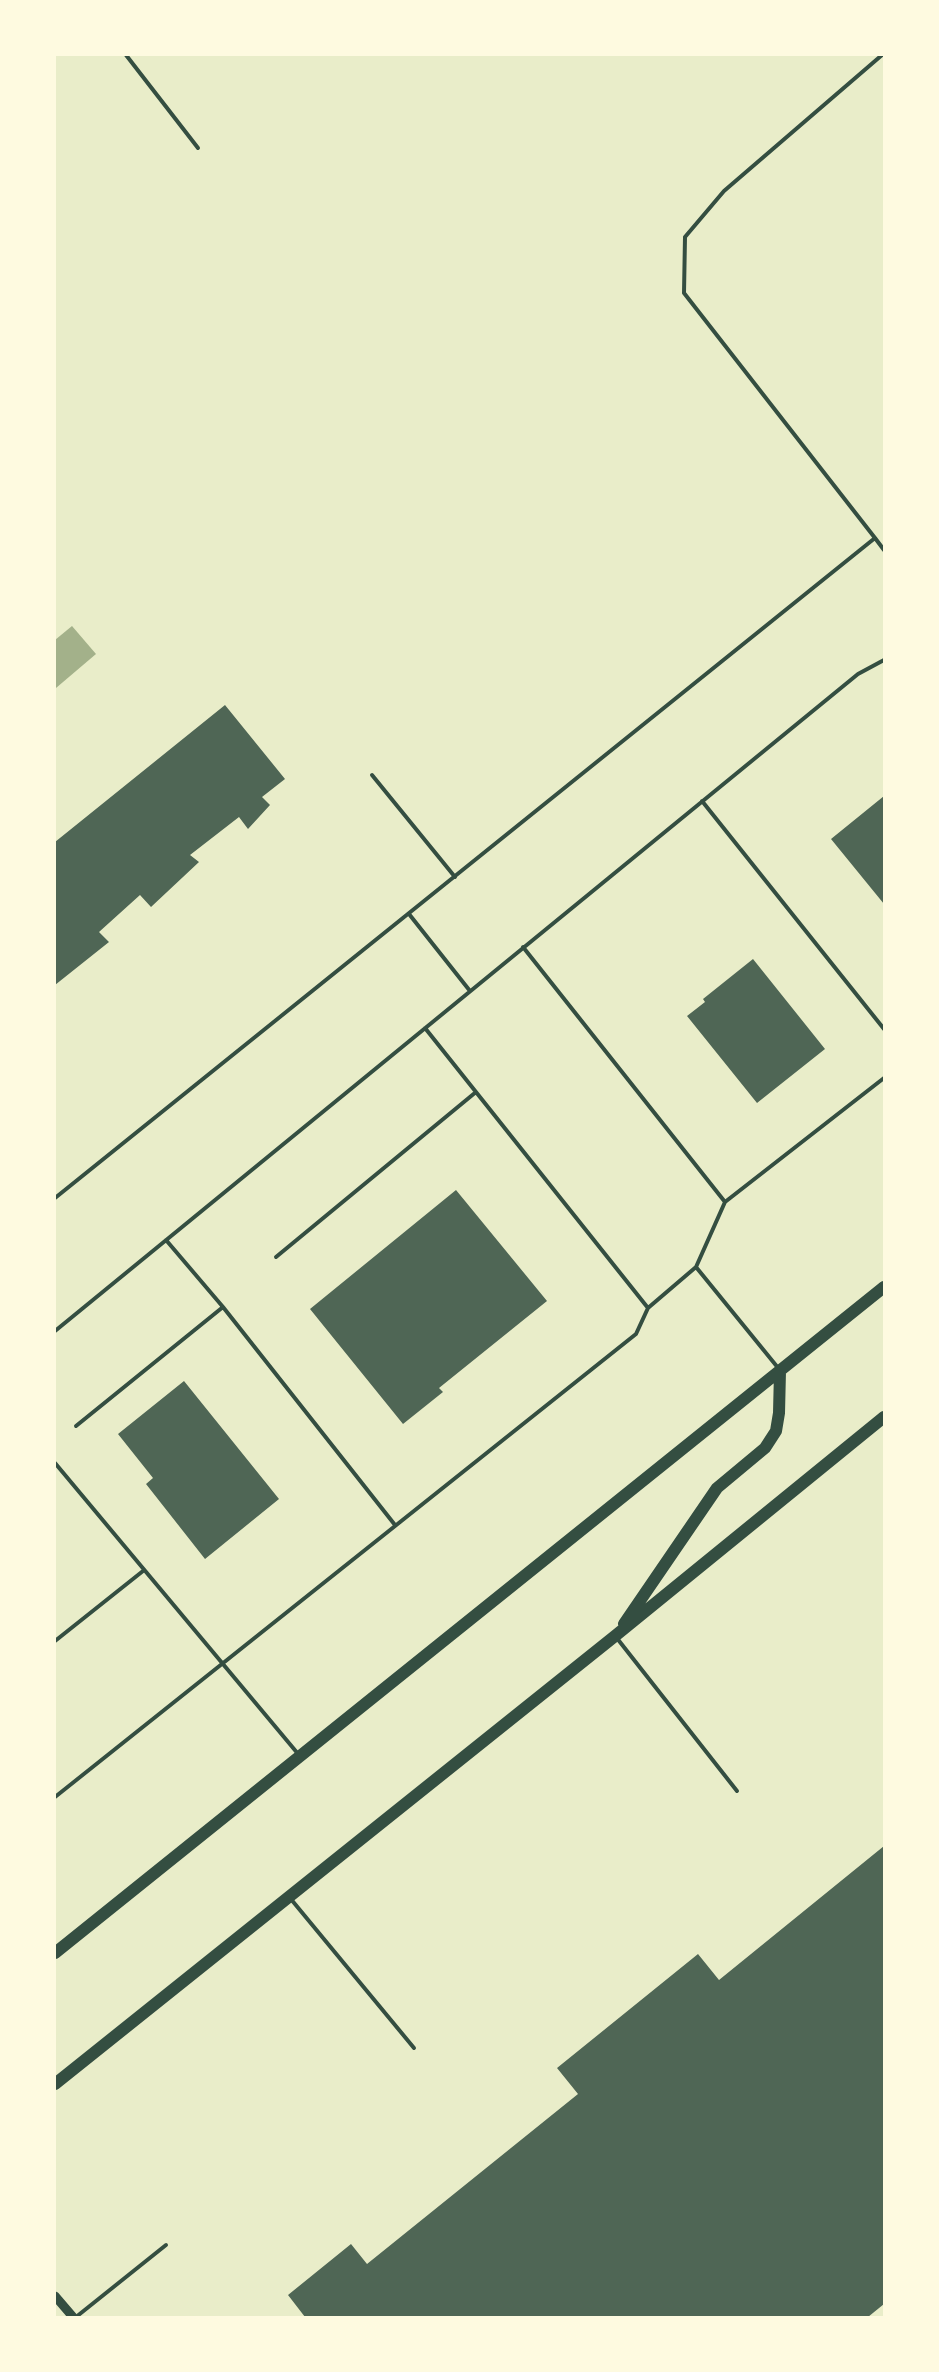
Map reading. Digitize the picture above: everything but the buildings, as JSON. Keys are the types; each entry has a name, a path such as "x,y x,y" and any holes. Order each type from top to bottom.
{"main road":[{"path":"55,1953 884,1287"},
{"path":"615,1636 717,1488 765,1448 776,1431 779,1414 780,1371"},
{"path":"55,2084 615,1636 884,1417"}],"street":[{"path":"55,2296 75,2317"}],"lane":[{"path":"126,55 198,148"},
{"path":"882,55 724,191 685,237 684,292 884,550"},
{"path":"55,1198 875,538"},
{"path":"55,1331 858,674 884,660"},
{"path":"372,775 455,877"},
{"path":"702,801 884,1029"},
{"path":"409,914 470,991"},
{"path":"523,948 725,1202"},
{"path":"425,1028 648,1308"},
{"path":"55,1797 636,1334 648,1308 696,1267 725,1202 884,1078"},
{"path":"276,1257 476,1092"},
{"path":"166,1240 223,1307 395,1525"},
{"path":"696,1267 780,1371"},
{"path":"76,1426 223,1307"},
{"path":"55,1464 300,1756"},
{"path":"55,1641 143,1571"},
{"path":"615,1636 737,1791"},
{"path":"289,1897 414,2048"},
{"path":"75,2317 166,2245"}],"shaded area":[{"path":"72,626 96,654 56,688 55,640"}]}
